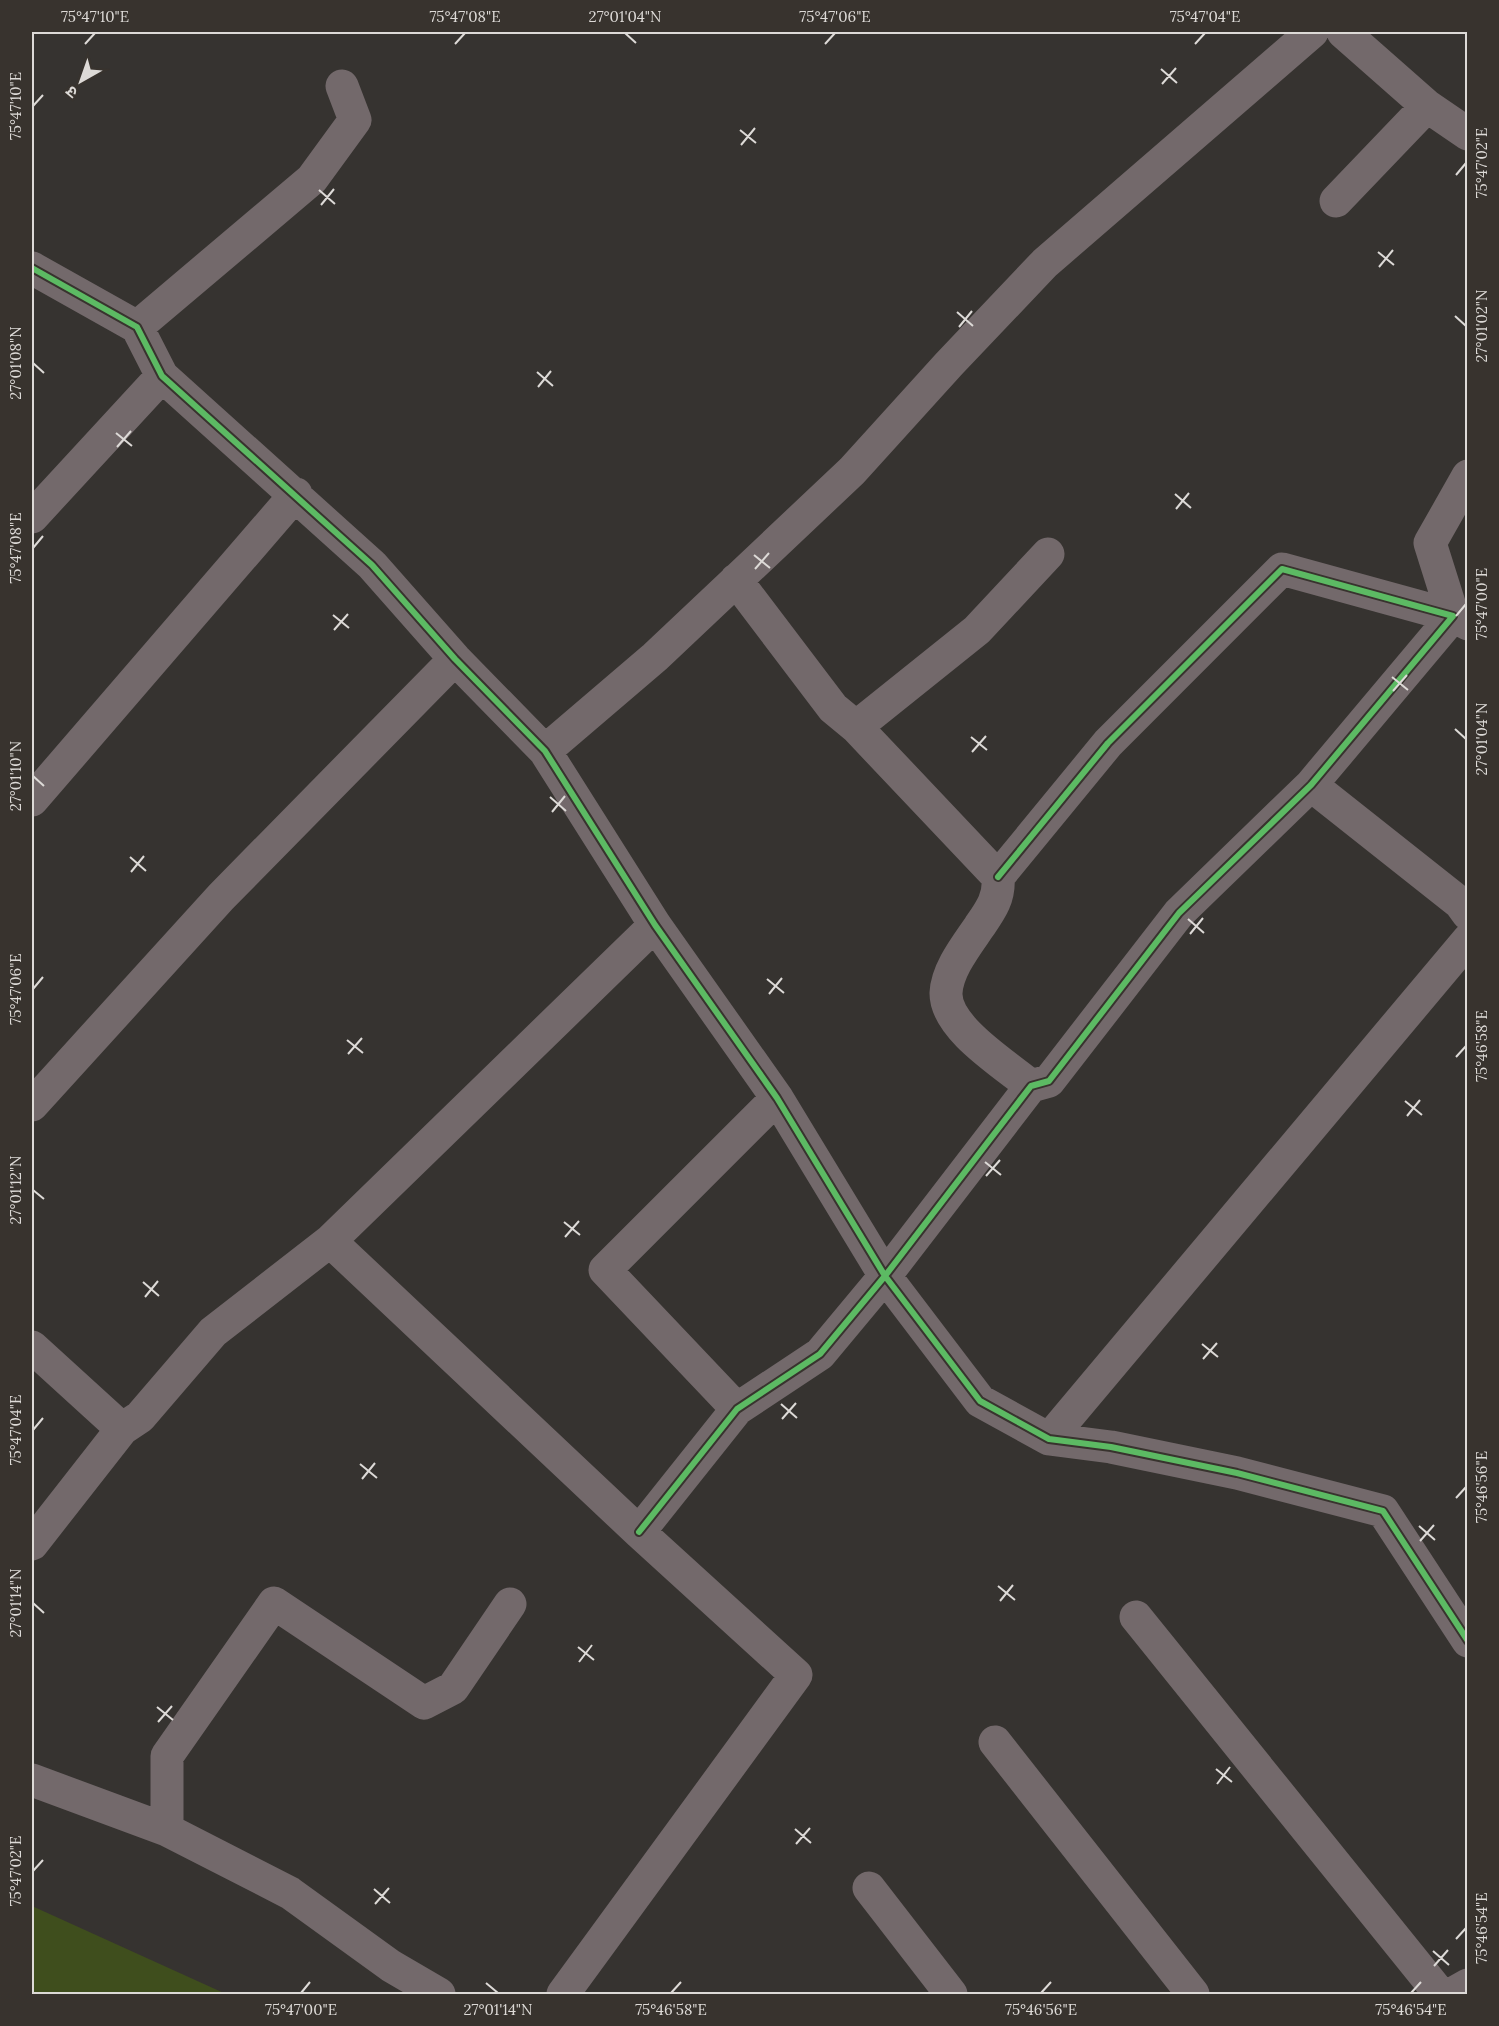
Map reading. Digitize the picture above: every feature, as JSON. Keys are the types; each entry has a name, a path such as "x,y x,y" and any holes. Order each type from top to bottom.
{"street":[{"path":"544,752 654,657 852,471 949,364 1045,264 1312,32"},
{"path":"1343,32 1427,106 1467,134"},
{"path":"137,327 312,179 354,120 342,86"},
{"path":"1336,201 1427,106"},
{"path":"32,268 137,327 162,376 296,494 372,565 455,659 544,752 655,925 777,1098 885,1276 980,1401 1049,1439 1111,1447 1237,1473 1383,1511 1467,1641"},
{"path":"32,517 162,376"},
{"path":"1460,620 1430,543 1467,476"},
{"path":"32,800 296,494"},
{"path":"856,727 977,630 1048,554"},
{"path":"998,878 1108,743 1282,569 1460,620"},
{"path":"736,580 833,708 856,727 998,878 999,893 957,961 946,991 947,1006 959,1026 1030,1086"},
{"path":"639,1532 737,1410 820,1354 885,1276 1030,1086 1049,1081 1179,913 1311,785 1460,620"},
{"path":"32,1105 221,897 455,659"},
{"path":"1311,785 1460,903 1467,914"},
{"path":"32,1544 123,1429 140,1417 213,1332 330,1241 655,925"},
{"path":"1049,1439 1467,940"},
{"path":"737,1410 605,1270 777,1098"},
{"path":"330,1241 639,1532 796,1675 563,1995"},
{"path":"32,1347 123,1429"},
{"path":"167,1830 167,1756 274,1603 424,1703 453,1688 510,1604"},
{"path":"1136,1617 1440,1995"},
{"path":"995,1742 1192,1995"},
{"path":"32,1780 167,1830 290,1893 391,1966 439,1995"},
{"path":"869,1888 951,1995"},
{"path":"1452,1995 1467,1985"}],"green space":[{"path":"32,1906 226,1994 32,1994"}],"cycle path":[{"path":"32,268 137,327 162,376 372,565 455,659 545,751 655,925 777,1098 885,1276 980,1401 1049,1439 1111,1447 1237,1473 1383,1511 1468,1641"},
{"path":"639,1532 737,1409 820,1354 885,1276 1031,1086 1049,1081 1179,913 1311,785 1453,616 1282,569 1108,743 998,877"}]}
